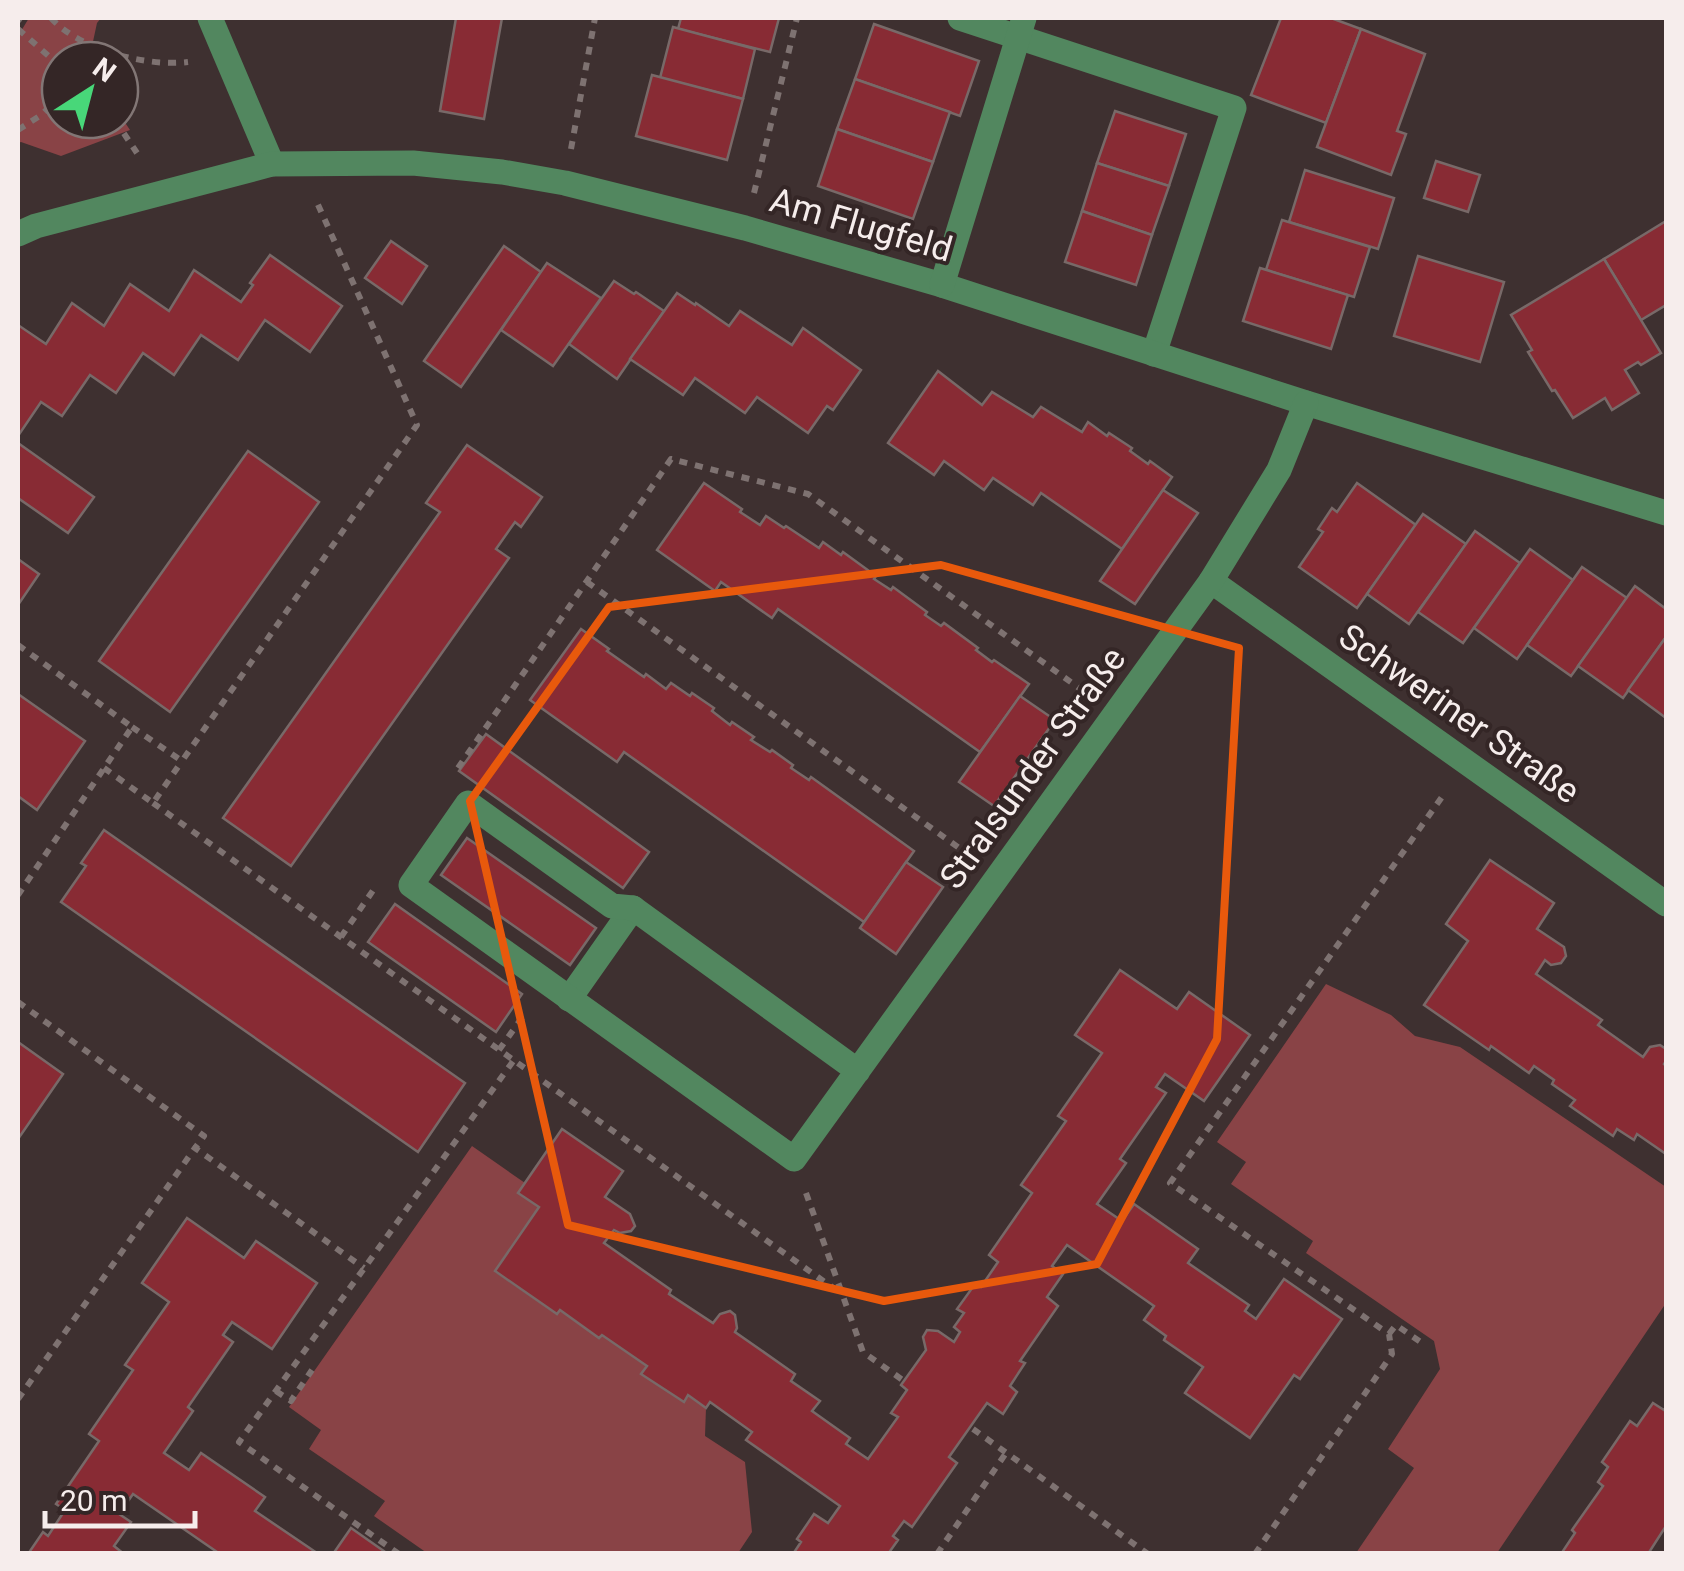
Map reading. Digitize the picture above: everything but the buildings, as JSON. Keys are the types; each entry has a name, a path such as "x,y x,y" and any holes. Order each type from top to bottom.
{"street":[{"path":"210,18 272,164"},
{"path":"960,18 1020,28 1234,108 1154,354"},
{"path":"942,285 1020,28"},
{"name":"Am Flugfeld","path":"18,234 272,164 413,162 502,172 565,183 745,228 942,285 1306,403 1666,513"},
{"name":"Stralsunder Straße","path":"794,1159 1210,581 1279,470 1306,403"},
{"name":"Schweriner Straße","path":"1210,581 1666,904"},
{"path":"794,1159 411,885 468,804 612,906 633,908 858,1070"},
{"path":"569,999 633,908"}],"path":[{"path":"51,18 80,42 139,60 184,64"},
{"path":"565,183 595,18"},
{"path":"745,228 797,18"},
{"path":"18,29 40,48"},
{"path":"18,130 40,117"},
{"path":"128,140 137,153"},
{"path":"153,803 417,424 300,164"},
{"path":"450,779 671,460 808,494 1115,714"},
{"path":"587,582 998,876"},
{"path":"18,645 182,761"},
{"path":"18,891 132,727"},
{"path":"1389,1334 1170,1183 1466,763"},
{"path":"104,768 843,1295"},
{"path":"341,938 378,883"},
{"path":"18,1002 204,1136 18,1399"},
{"path":"399,1554 239,1442 514,1060"},
{"path":"196,1148 364,1268"},
{"path":"794,1159 863,1352 904,1381"},
{"path":"1256,1554 1392,1354 1389,1334 1396,1325 1425,1345"},
{"path":"276,1391 291,1400 312,1370"},
{"path":"972,1429 1148,1554"},
{"path":"936,1554 1006,1453"}],"highlighted area":[{"path":"941,565 1239,648 1217,1039 1097,1264 884,1301 568,1225 470,801 609,607"}],"shaded area":[{"path":"29,18 101,18 93,40 40,40 40,140 103,140 61,156 18,143 18,36"},
{"path":"1326,984 1391,1015 1415,1036 1460,1047 1666,1187 1666,1303 1497,1553 1356,1553 1414,1468 1388,1449 1440,1369 1434,1341 1306,1253 1313,1241 1231,1184 1246,1162 1217,1142"},
{"path":"472,1146 525,1183 518,1193 539,1207 495,1272 556,1314 560,1310 647,1366 642,1374 683,1402 688,1395 706,1408 705,1436 745,1462 752,1532 738,1553 427,1553 374,1516 385,1501 309,1449 321,1430 289,1407"}]}
